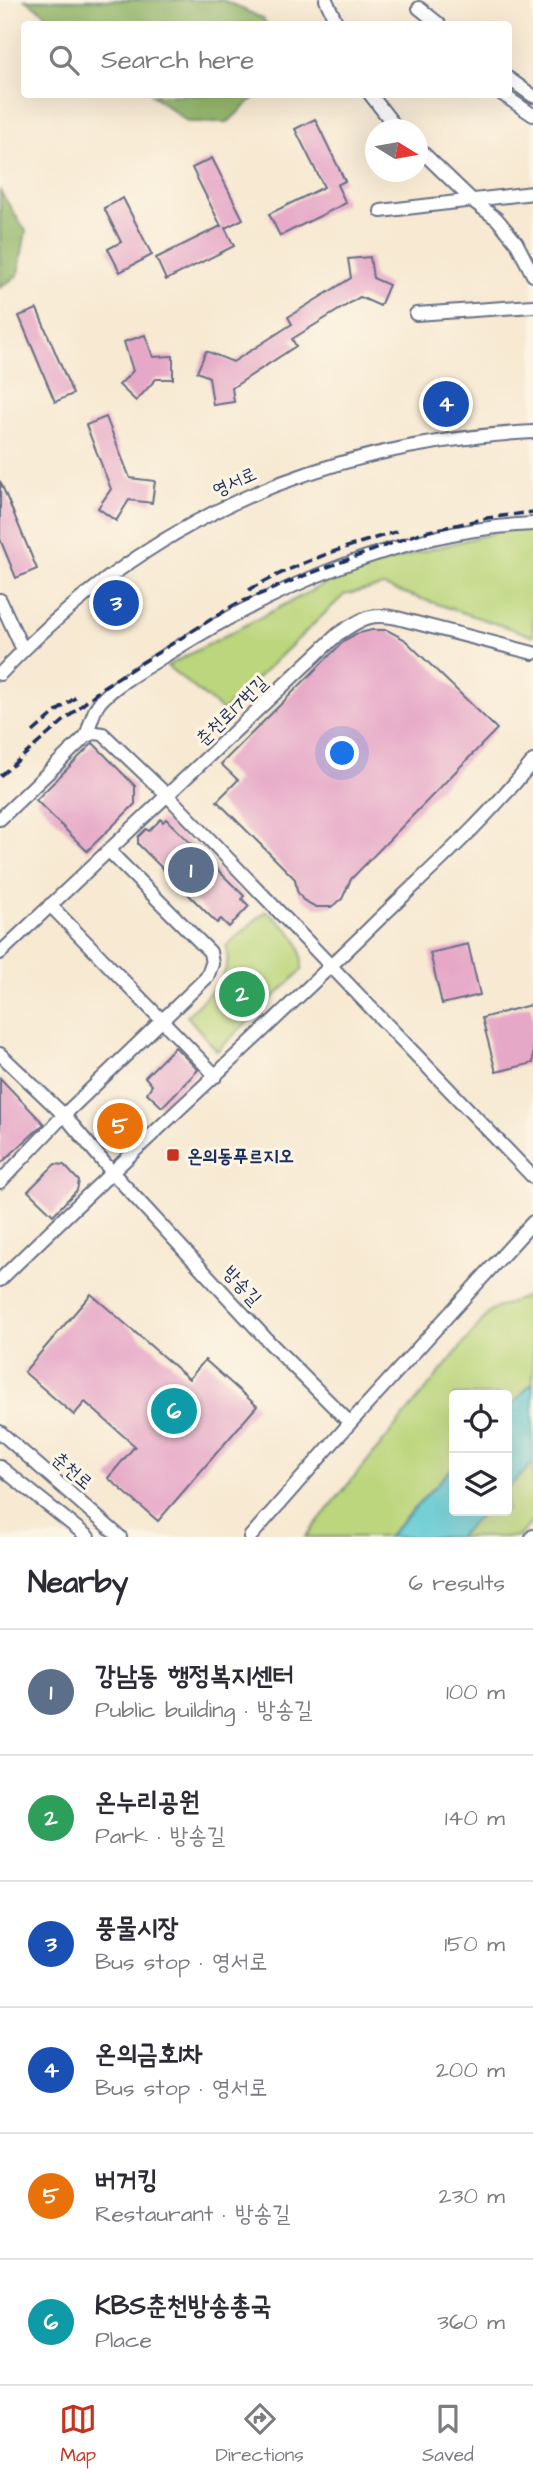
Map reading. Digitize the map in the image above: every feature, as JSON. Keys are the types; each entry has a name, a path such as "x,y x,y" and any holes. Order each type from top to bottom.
{"street":[{"path":"326,0 336,21"},
{"path":"419,8 435,21"},
{"path":"512,80 533,96"},
{"path":"373,98 389,119"},
{"path":"508,98 533,115"},
{"path":"428,158 473,201 497,219 516,242 533,275"},
{"path":"382,211 533,193"},
{"path":"416,314 533,306"},
{"name":"영서로","path":"0,674 23,650 97,587 138,557 198,519 260,490 324,467 412,445 533,432"},
{"path":"0,819 86,736 100,702 130,678 206,630 254,605 334,570 403,546 485,527 533,524"},
{"path":"0,600 23,650"},
{"name":"춘천로17번길","path":"0,953 338,634 365,617 377,615 397,618 533,653"},
{"path":"86,736 103,734 168,796 533,1177"},
{"path":"0,1280 506,796 533,761"},
{"path":"0,1182 64,1115 206,977 212,964 210,951 109,850"},
{"path":"50,905 216,1076"},
{"name":"방송길","path":"0,1054 64,1115 111,1171 270,1343 350,1423"},
{"path":"250,1537 533,1223"},
{"name":"춘천로","path":"0,1432 120,1537"},
{"path":"0,1467 88,1537"}],"green space":[{"path":"25,0 223,0 264,21 57,21"},
{"path":"156,98 254,98 228,122 188,122"},
{"path":"0,191 26,231 18,275 0,288"},
{"path":"524,525 533,525 533,636 383,586 344,595 223,711 167,666 334,579 386,561"},
{"path":"266,911 293,935 300,949 302,970 217,1051 187,1016 223,976 228,957 226,946"},
{"path":"533,1294 533,1382 512,1405 512,1390 449,1390 449,1471 387,1537 305,1537 491,1310"},
{"path":"533,1463 533,1521 518,1537 458,1537 480,1516 512,1516 512,1484"}],"water":[{"path":"533,1382 533,1463 512,1484 512,1453 512,1405"},
{"path":"449,1471 449,1516 480,1516 458,1537 388,1537"}],"building":[{"path":"315,119 345,181 337,185 346,203 280,236 269,214 324,187 295,129"},
{"path":"212,158 243,219 225,228 234,246 166,280 156,258 221,226 192,168"},
{"path":"123,198 152,255 120,272 108,249 121,242 104,208"},
{"path":"370,257 373,278 389,285 380,306 360,297 292,339 296,346 232,388 234,402 213,405 209,377 197,372 206,351 233,362 292,324 288,317 351,278 348,259"},
{"path":"37,309 73,394 55,402 19,316"},
{"path":"145,335 153,357 173,356 173,379 156,379 136,401 119,385 133,371 124,342"},
{"path":"106,417 130,478 155,481 152,503 129,500 116,521 98,508 111,489 86,425"},
{"path":"0,481 37,569 16,578 0,539"},
{"path":"372,630 387,630 404,639 497,729 351,879 342,899 331,907 316,907 303,900 297,891 295,879 217,801 238,780 221,764 345,640"},
{"path":"93,743 135,786 135,804 87,851 36,800"},
{"path":"161,819 163,822 166,819 244,896 242,899 249,906 229,927 221,919 217,923 138,844 138,837"},
{"path":"468,944 480,995 442,1004 430,953"},
{"path":"530,1005 533,1015 533,1063 496,1072 482,1018"},
{"path":"175,1047 198,1070 162,1107 147,1093 152,1085 145,1077"},
{"path":"0,1078 44,1124 0,1164"},
{"path":"55,1164 64,1165 79,1181 77,1190 53,1215 28,1191"},
{"path":"91,1294 189,1379 205,1360 257,1406 158,1521 108,1478 135,1446 85,1402 74,1415 24,1372"}],"railway":[{"path":"0,776 103,687 234,605 420,533 487,518 533,512"},
{"path":"249,590 323,555 402,530"},
{"path":"33,732 79,695"}],"place":[{"name":"온의금호1차","path":"446,404"},
{"name":"풍물시장","path":"116,603"},
{"name":"강남동 행정복지센터","path":"191,870"},
{"name":"온누리공원","path":"242,994"},
{"name":"버거킹","path":"120,1126"},
{"name":"온의동푸르지오","path":"173,1155"},
{"name":"KBS춘천방송총국","path":"174,1411"}]}
